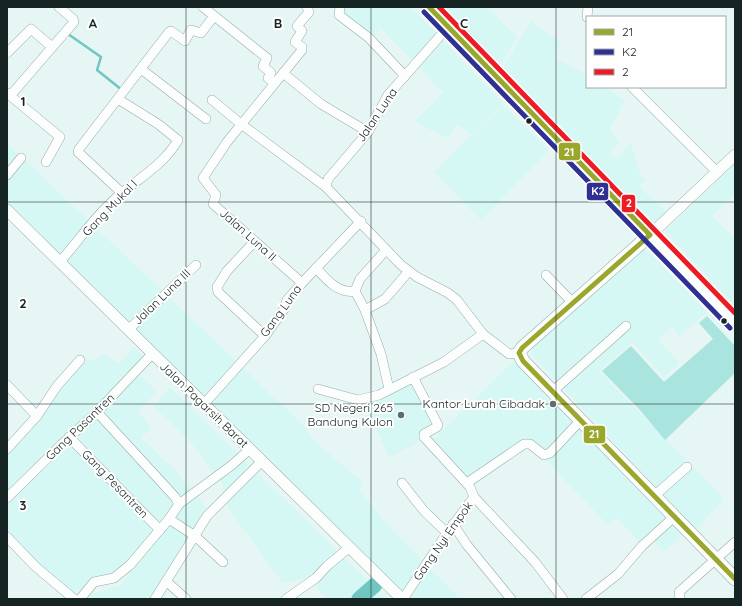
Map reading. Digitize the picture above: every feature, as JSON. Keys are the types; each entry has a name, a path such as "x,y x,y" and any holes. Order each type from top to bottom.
{"main road":[{"path":"429,7 735,323"},
{"path":"650,235 522,348 519,353 523,361 552,392 735,579"}],"street":[{"path":"46,162 60,137 8,94 74,22 73,19 59,7"},
{"path":"203,7 267,58 263,66 271,73 268,78 274,83"},
{"path":"241,124 302,49 295,42 302,31 298,25 309,12 307,7"},
{"path":"340,7 339,15 369,38 405,76"},
{"path":"122,193 78,151 170,31 185,41 191,30 201,33 214,16"},
{"name":"Jalan Luna","path":"326,186 328,179 368,132 388,95 448,27"},
{"path":"7,53 31,29 52,47"},
{"path":"141,69 206,119"},
{"path":"283,72 321,104 368,132"},
{"path":"633,88 717,172"},
{"name":"Gang Mukal I","path":"60,262 122,193 140,177 148,174 178,140 158,124 118,99"},
{"path":"212,100 241,124 326,186 361,221 386,250 409,271 417,277 448,293 457,300 483,334 509,354 519,353"},
{"name":"Jalan Luna II","path":"241,124 227,142 204,178 216,195 213,204 254,242 302,283"},
{"path":"650,235 735,155"},
{"path":"7,175 21,158"},
{"name":"Jalan Pagarsih Barat","path":"7,210 403,599"},
{"name":"Gang Luna","path":"204,404 265,336 284,309 287,300 361,221"},
{"path":"254,242 218,282 217,287 218,292 265,336"},
{"path":"355,291 360,279 386,250"},
{"name":"Jalan Luna III","path":"128,330 196,265"},
{"path":"316,268 335,286 348,292 355,291"},
{"path":"365,310 385,299 409,271"},
{"path":"546,275 573,303"},
{"path":"355,291 365,310 381,354 390,389"},
{"path":"552,392 626,326"},
{"path":"318,389 358,400 379,395 444,362 483,334"},
{"name":"Gang Pasantren","path":"7,498 69,437 97,412 152,354"},
{"path":"7,449 37,416 57,386 80,360"},
{"path":"413,378 438,425 437,428 424,434 424,437 467,483"},
{"path":"7,386 37,416"},
{"path":"97,412 176,497 179,504"},
{"name":"Gang Nyi Empok","path":"403,599 453,524 474,497 473,491 467,483 524,444 530,444 544,455 550,453 580,421"},
{"name":"Gang Pesantren","path":"69,437 160,530"},
{"path":"80,599 94,582 114,578 130,565 169,519 179,504 232,465 250,449"},
{"path":"155,599 196,536 207,516 262,461"},
{"path":"654,496 687,467"},
{"path":"402,483 424,511 447,533"},
{"path":"474,497 535,562 563,599"},
{"path":"586,599 618,574 642,546 674,517"},
{"path":"169,519 196,536 223,562"},
{"path":"453,524 467,545 511,599"},
{"path":"7,537 36,567 74,599"},
{"path":"680,599 679,592 735,542"},
{"path":"286,599 316,578 327,566 350,547"},
{"path":"166,582 186,599"}],"shaded area":[{"path":"333,7 410,7 503,103 471,135 458,124 448,138 415,122 443,92 381,28 372,38"},
{"path":"444,7 488,7 517,37 500,66"},
{"path":"531,21 560,42 555,58 584,73 584,76 586,77 586,88 604,88 625,100 609,131 620,141 609,153 617,159 631,143 640,174 646,180 639,187 669,214 656,226 503,68"},
{"path":"503,105 549,150 481,220 434,172"},
{"path":"7,143 303,425 314,441 362,481 359,489 384,521 460,599 405,599 7,204"},
{"path":"735,164 735,192 712,216 735,240 735,305 665,231"},
{"path":"644,248 707,312 679,337 672,327 658,339 679,363 664,377 632,342 599,371 724,499 696,529 531,354 535,346 543,338"},
{"path":"707,316 735,346 735,373 665,440 639,409 602,371 631,346 664,382 713,339 699,323"},
{"path":"134,347 145,358 7,493 7,454 42,416 59,392 88,358 94,362 103,354 119,363"},
{"path":"515,360 683,535 664,551 648,535 638,541 618,518 608,525 527,441 501,453 468,481 433,440"},
{"path":"137,377 142,377 157,392 138,411 151,428 141,438 176,471 207,509 200,525 153,599 84,599 86,596 121,585 186,503 102,412"},
{"name":"SD Negeri 265 Bandung Kulon","path":"412,380 436,429 419,438 421,441 389,457 365,404"},
{"path":"170,387 386,599 327,599 308,578 283,583 227,507 221,481 188,439 154,407"},
{"path":"96,418 176,502 157,523 77,438"},
{"path":"71,444 154,530 115,576 92,581 79,590 74,599 38,569 19,540 7,531 7,505"}],"waterway":[{"path":"68,34 101,57 97,70 122,90"},
{"path":"359,599 375,585"}],"transit line":[{"name":"21","path":"429,7 650,235 522,348 519,353 523,361 735,579"},
{"name":"2","path":"439,7 735,313"},
{"name":"K2","path":"424,12 730,328"}],"place":[{"name":"Kantor Lurah Cibadak","path":"553,404"},
{"name":"SD Negeri 265 Bandung Kulon","path":"401,415"}]}
